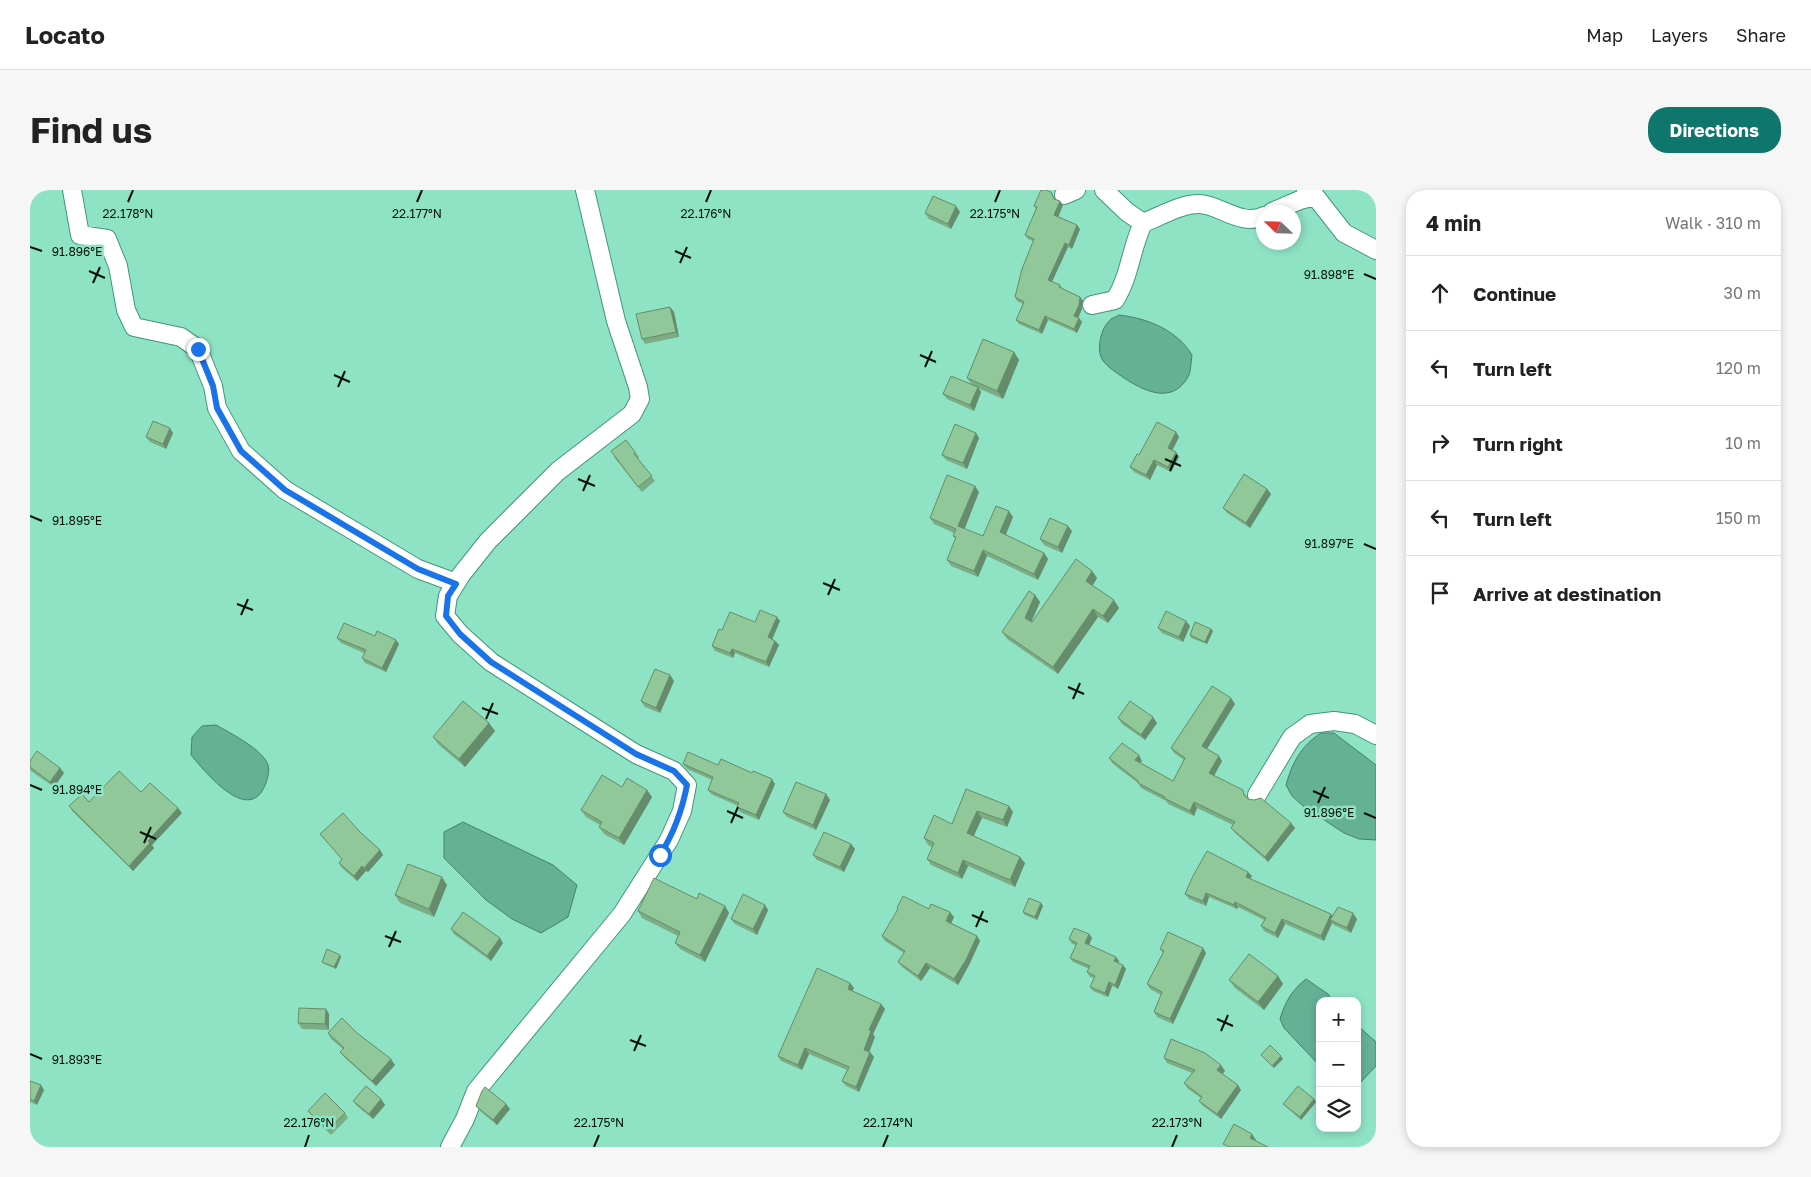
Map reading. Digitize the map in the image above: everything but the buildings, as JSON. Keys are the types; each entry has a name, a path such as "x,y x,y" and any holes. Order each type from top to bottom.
{"street":[{"path":"72,190 80,235 107,239 118,266 126,310 134,327 180,336 198,349 213,386 217,408 241,451 285,490 418,569 456,584"},
{"path":"452,1146 476,1091 622,914 669,840 682,811 687,785 674,771 636,754 491,662 460,634 446,616 448,596 488,541 558,471 632,414 640,400 638,387 616,322 585,190"},
{"path":"1104,190 1127,212 1143,223"},
{"path":"1288,205 1310,193 1344,233 1376,250"},
{"path":"1092,305 1115,300 1122,288 1132,260 1137,236 1143,223 1176,209 1200,204 1242,218 1256,219"},
{"path":"1257,795 1292,737 1310,724 1334,721 1355,724 1376,735"}],"shaded area":[{"path":"1119,315 1150,322 1170,332 1186,346 1192,355 1189,375 1181,386 1174,391 1166,393 1149,391 1124,378 1105,363 1100,353 1102,333 1106,324"},
{"path":"216,725 257,751 266,761 269,769 266,783 259,795 250,800 239,798 228,792 191,755 192,737 202,726"},
{"path":"1321,733 1334,733 1376,765 1376,840 1359,839 1344,833 1303,806 1292,796 1286,785 1298,756"},
{"path":"463,822 553,865 577,885 568,917 541,933 512,919 486,900 444,858 444,832"},
{"path":"1306,979 1330,997 1316,997 1316,1062 1284,1028 1280,1019 1284,1007 1297,988"},
{"path":"1361,1029 1376,1042 1376,1066 1361,1082"}],"route":[{"path":"198,349 213,386 217,408 241,451 270,477 285,490 418,569 456,584 448,596 446,616 460,634 491,662 636,754 674,771 687,785 682,811 660,855"}]}
